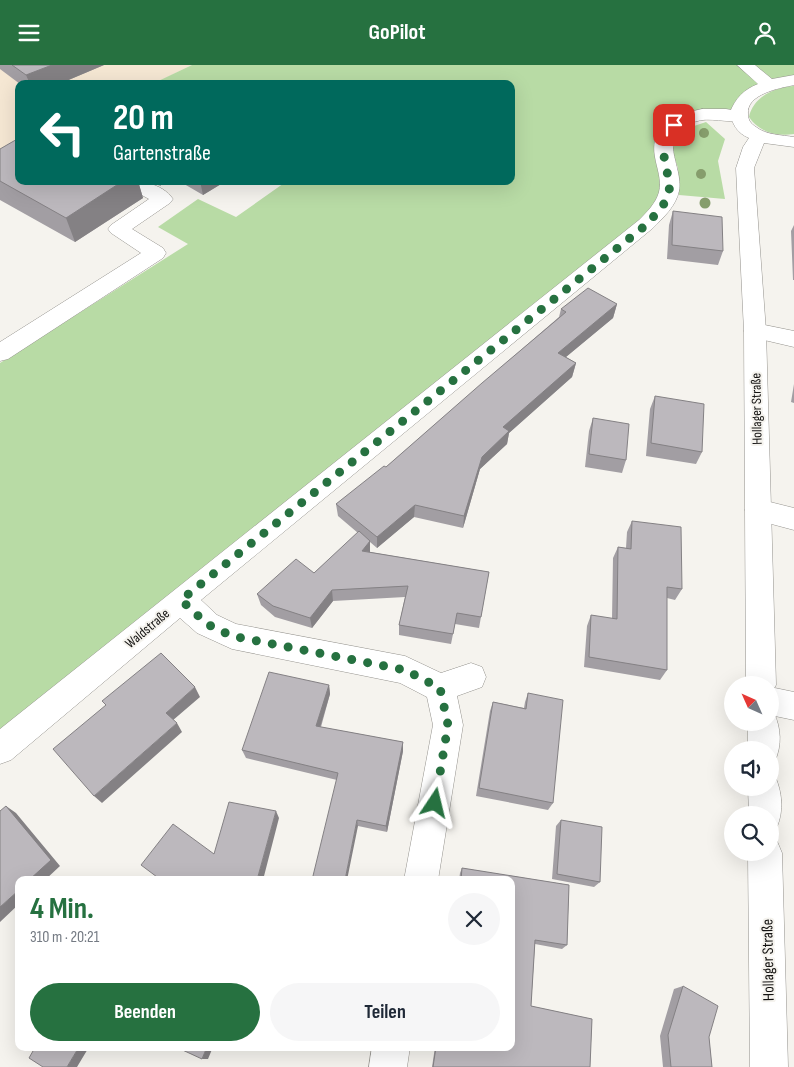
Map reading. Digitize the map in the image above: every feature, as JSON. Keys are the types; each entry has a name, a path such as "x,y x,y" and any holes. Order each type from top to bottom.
{"street":[{"path":"745,65 768,85"},
{"path":"794,80 768,85 747,98 737,116 739,123 747,131 759,137 794,142"},
{"name":"Waldstraße","path":"0,749 181,600 646,225 663,206 670,187 663,151 664,137 674,125 703,113 718,112 737,116"},
{"name":"Hollager Straße","path":"759,137 752,147 745,168 755,331 761,676"},
{"path":"0,353 156,253 118,229 163,199 137,185"},
{"path":"755,331 774,333 794,339"},
{"path":"758,510 794,519"},
{"path":"181,600 207,624 232,636 405,670 440,688 471,677"},
{"path":"422,876 448,725 440,688"},
{"path":"779,703 794,706"},
{"name":"Hollager Straße","path":"765,861 769,1067"},
{"path":"388,1067 391,1051"}],"shaded area":[{"path":"0,65 192,65 161,80 15,80 15,151 0,158"}],"green space":[{"path":"192,65 794,65 794,80 769,85 737,116 718,112 674,125 663,206 0,750 0,363 188,244 158,227 198,199 236,217 281,185 515,185 515,80 160,80"},
{"path":"794,86 794,134 781,135 763,130 749,117 755,104 766,94 780,88"},
{"path":"706,122 725,139 718,161 725,199 679,195 678,168 672,151 676,139 685,129"}],"building":[{"path":"12,65 52,65 26,75"},
{"path":"15,140 15,185 117,185 66,218 0,181 0,149"},
{"path":"673,211 722,217 723,251 672,245"},
{"path":"588,288 617,304 558,353 576,363 503,427 509,431 482,457 464,516 415,505 377,537 336,504 384,466 386,467 566,312 561,309"},
{"path":"655,396 704,404 702,452 651,443"},
{"path":"593,418 629,424 626,460 589,454"},
{"path":"632,521 681,527 682,589 667,587 667,670 589,657 591,615 617,619 618,547 631,549"},
{"path":"359,531 370,541 362,551 489,572 481,617 457,613 453,634 399,625 408,586 332,590 310,618 273,606 257,594 296,559 314,573"},
{"path":"161,653 195,687 166,713 177,723 94,796 53,749 106,705 102,701"},
{"path":"269,672 329,685 316,726 403,742 386,826 357,820 346,876 313,876 338,773 242,750"},
{"path":"528,693 563,700 553,803 479,788 493,702 526,709"},
{"path":"229,802 276,811 258,876 156,876 141,865 173,824 214,854"},
{"path":"6,806 51,860 33,876 15,876 15,894 0,907 0,811"},
{"path":"561,820 602,827 600,882 557,874"},
{"path":"462,868 512,876 461,876"},
{"path":"515,876 569,885 567,945 535,940 531,1006 592,1019 590,1067 433,1067 435,1051 515,1051"},
{"path":"683,986 718,1006 709,1037 712,1067 671,1067 668,1035"},
{"path":"33,1051 77,1051 67,1067 43,1067 29,1058"},
{"path":"185,1051 205,1051 202,1059"}],"route":[{"path":"435,803 448,725 440,688 405,670 232,636 207,624 181,600 646,225 663,206 670,187 663,151 664,137 674,125"}]}
